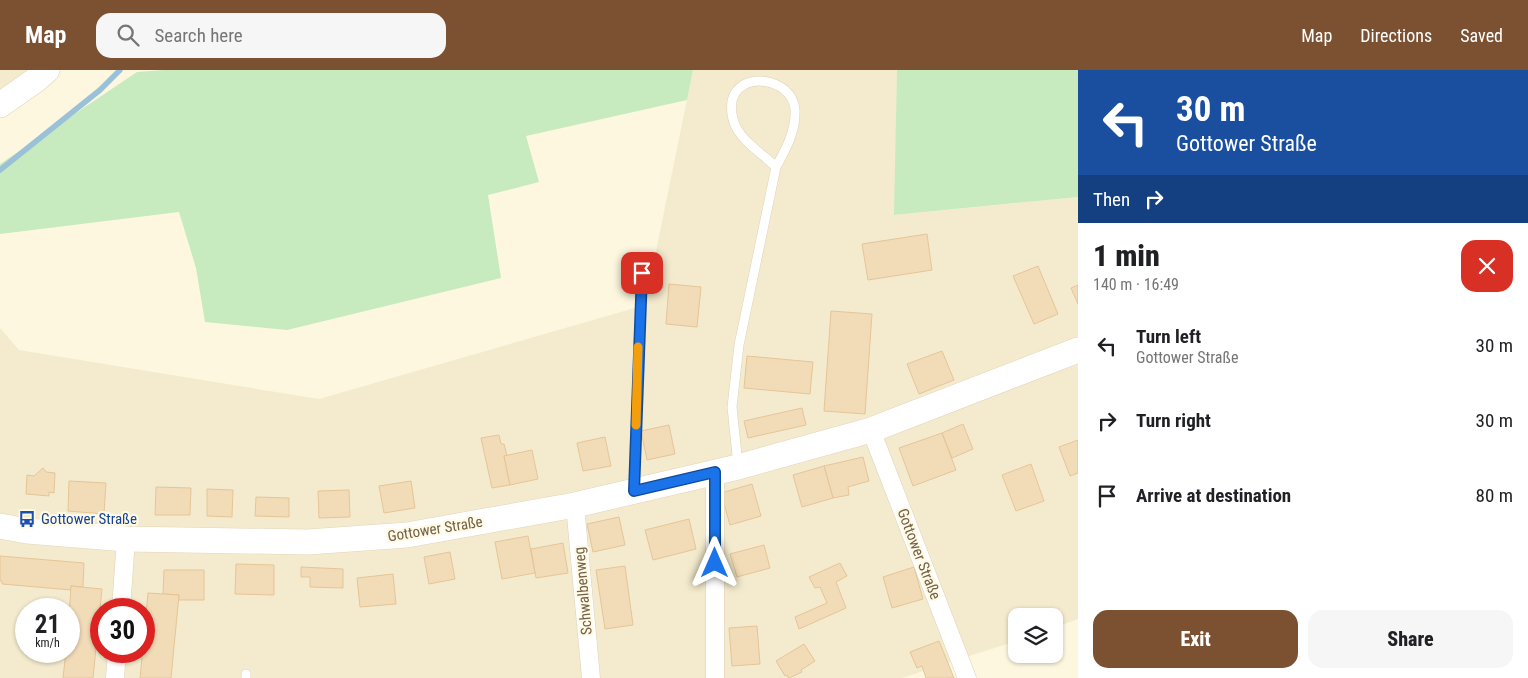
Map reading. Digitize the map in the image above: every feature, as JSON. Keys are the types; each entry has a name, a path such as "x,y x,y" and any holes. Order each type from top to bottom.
{"street":[{"path":"0,105 37,80 47,70"},
{"name":"Gottower Straße","path":"0,526 27,531 126,538 308,542 407,535 576,505 727,470 871,430 1078,350"},
{"name":"Gottower Straße","path":"871,430 967,678"},
{"path":"715,678 727,470"},
{"name":"Schwalbenweg","path":"576,505 591,678"},
{"path":"122,598 126,538"},
{"path":"115,678 117,663"}],"lane":[{"path":"727,470 739,345 776,167 788,145 794,125 795,110 794,101 788,91 777,83 763,79 746,80 738,85 733,93 731,109 736,126 746,139 776,167"},
{"path":"634,491 642,273"}],"shaded area":[{"path":"0,70 45,70 0,103"},
{"path":"693,70 897,70 895,215 1078,197 1078,619 1063,625 1063,608 1008,608 1008,644 902,678 0,678 0,328 19,350 319,399 645,305"}],"green space":[{"path":"164,70 693,70 687,100 526,136 539,182 488,195 501,278 287,330 205,322 196,268 179,212 0,234 0,164 137,72"},
{"path":"897,70 1078,70 1078,197 894,215"}],"building":[{"path":"927,234 932,270 868,280 862,244"},
{"path":"1038,266 1058,314 1034,324 1013,276"},
{"path":"669,284 701,287 697,327 666,324"},
{"path":"1078,285 1078,304 1071,288"},
{"path":"831,311 872,314 865,414 824,411"},
{"path":"942,351 954,380 919,394 907,364"},
{"path":"747,356 813,362 810,394 744,388"},
{"path":"802,408 806,425 748,438 744,421"},
{"path":"963,424 973,449 952,458 942,433"},
{"path":"669,425 675,454 647,460 641,431"},
{"path":"942,433 956,470 913,486 899,448"},
{"path":"499,435 507,456 504,456 510,485 492,488 481,438"},
{"path":"605,437 611,466 583,471 577,443"},
{"path":"1078,440 1078,473 1070,476 1059,447"},
{"path":"532,450 538,479 510,485 504,456"},
{"path":"863,457 869,481 848,487 849,495 833,498 824,466"},
{"path":"1031,464 1044,501 1016,511 1002,475"},
{"path":"824,466 833,498 802,507 793,475"},
{"path":"43,468 46,472 55,473 54,493 49,492 49,496 26,494 27,475 34,476"},
{"path":"69,481 106,483 104,514 68,511"},
{"path":"411,481 415,508 384,513 379,486"},
{"path":"752,484 761,516 730,525 721,493"},
{"path":"156,487 191,488 190,515 155,515"},
{"path":"207,489 233,490 232,517 207,516"},
{"path":"349,490 350,517 319,518 318,491"},
{"path":"256,497 289,498 289,517 255,516"},
{"path":"619,517 625,545 593,552 587,524"},
{"path":"689,519 696,549 653,560 645,530"},
{"path":"528,536 535,573 502,579 495,542"},
{"path":"563,543 568,573 536,578 531,549"},
{"path":"764,545 770,568 737,577 730,554"},
{"path":"450,552 455,579 429,584 424,557"},
{"path":"0,556 84,563 83,587 71,586 71,590 2,584 2,581 0,581"},
{"path":"840,563 847,576 836,582 846,608 799,629 795,617 827,603 820,587 815,588 809,577"},
{"path":"236,564 274,565 274,595 235,594"},
{"path":"625,566 633,625 605,629 596,570"},
{"path":"301,567 343,569 343,588 310,587 310,577 301,577"},
{"path":"914,567 923,599 892,608 883,577"},
{"path":"164,570 204,570 204,600 178,600 179,595 163,594"},
{"path":"393,574 396,604 360,607 357,578"},
{"path":"71,586 102,589 101,598 90,598 90,663 95,663 93,678 63,678 65,663 80,663 80,598 70,598"},
{"path":"148,593 179,595 171,678 140,678 141,663 155,663 155,598 148,598"},
{"path":"757,626 760,664 732,666 729,628"},
{"path":"939,641 954,678 926,678 922,666 917,668 910,652"},
{"path":"804,644 815,661 801,670 802,672 789,678 787,675 785,676 776,661"}],"waterway":[{"path":"0,170 100,90 120,70"}],"slow traffic":[{"path":"636,425 638,347"}],"place":[{"name":"Gottower Straße","path":"27,519"}],"route":[{"path":"642,273 634,491 715,472 715,563"}]}
